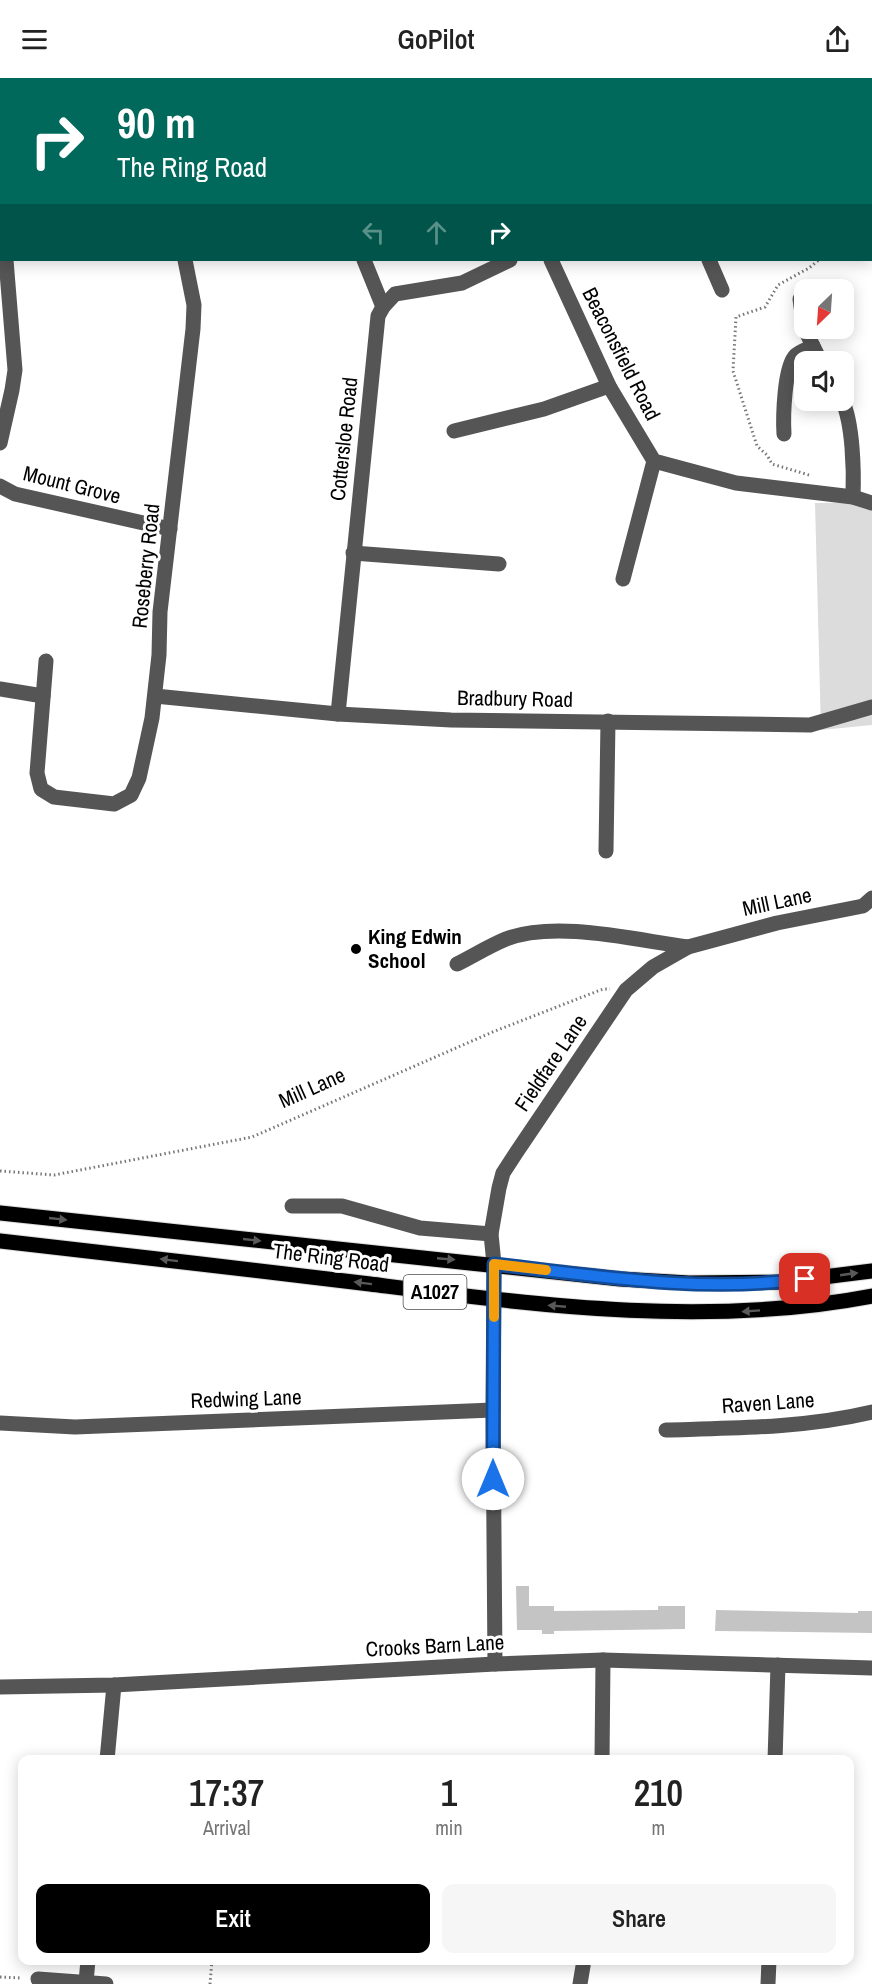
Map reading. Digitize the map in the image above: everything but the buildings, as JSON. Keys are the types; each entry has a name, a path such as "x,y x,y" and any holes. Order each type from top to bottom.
{"main road":[{"name":"The Ring Road","path":"0,1213 620,1279 689,1283 783,1282 872,1270"},
{"name":"The Ring Road","path":"0,1241 494,1300 618,1311 750,1311 872,1296"}],"street":[{"path":"0,443 15,370 5,318 6,261"},
{"name":"Roseberry Road","path":"43,696 37,773 41,789 54,797 114,804 131,795 139,778 155,696 160,612 193,329 194,305 185,261"},
{"path":"364,261 383,307 395,294 462,283 508,261"},
{"name":"Beaconsfield Road","path":"551,261 609,386 654,461"},
{"path":"709,261 722,290"},
{"name":"Cottersloe Road","path":"338,714 378,316 383,307"},
{"path":"810,339 815,351"},
{"path":"784,434 783,415 788,366 795,356 813,346"},
{"path":"454,431 544,409 609,386"},
{"path":"847,411 854,478 853,497"},
{"path":"623,579 654,461 736,483 853,497 872,503"},
{"name":"Mount Grove","path":"0,486 15,494 170,529"},
{"path":"353,553 499,564"},
{"path":"0,689 43,696 46,661"},
{"name":"Bradbury Road","path":"155,696 338,714 451,720 810,725 872,707"},
{"path":"606,851 608,721"},
{"name":"Mill Lane","path":"688,947 777,923 863,906 872,897"},
{"path":"457,964 507,939 542,931 568,930 688,947"},
{"name":"Fieldfare Lane","path":"494,1264 491,1234 503,1173 626,990 653,967 688,947"},
{"path":"292,1206 342,1206 420,1228 491,1234"},
{"path":"494,1264 495,1664"},
{"name":"Redwing Lane","path":"0,1423 75,1427 493,1410"},
{"name":"Raven Lane","path":"666,1430 768,1426 872,1412"},
{"path":"602,1755 603,1660"},
{"name":"Crooks Barn Lane","path":"0,1687 114,1685 603,1660 872,1668"},
{"path":"775,1755 778,1665"},
{"path":"107,1755 114,1685"},
{"path":"86,1983 88,1965"},
{"path":"580,1984 583,1965"},
{"path":"768,1984 769,1965"},
{"path":"38,1979 106,1984"}],"path":[{"name":"Mill Lane","path":"0,1171 54,1175 252,1137 495,1031 603,989 626,990"},
{"path":"210,1984 212,1965"},
{"path":"0,1977 38,1979"}],"shaded area":[{"path":"872,502 872,725 821,730 815,503"}],"slow traffic":[{"path":"494,1317 494,1264 546,1270"}],"place":[{"name":"King Edwin School","path":"356,949"}],"route":[{"path":"493,1479 494,1264 620,1279 689,1283 783,1282 805,1279"}]}
